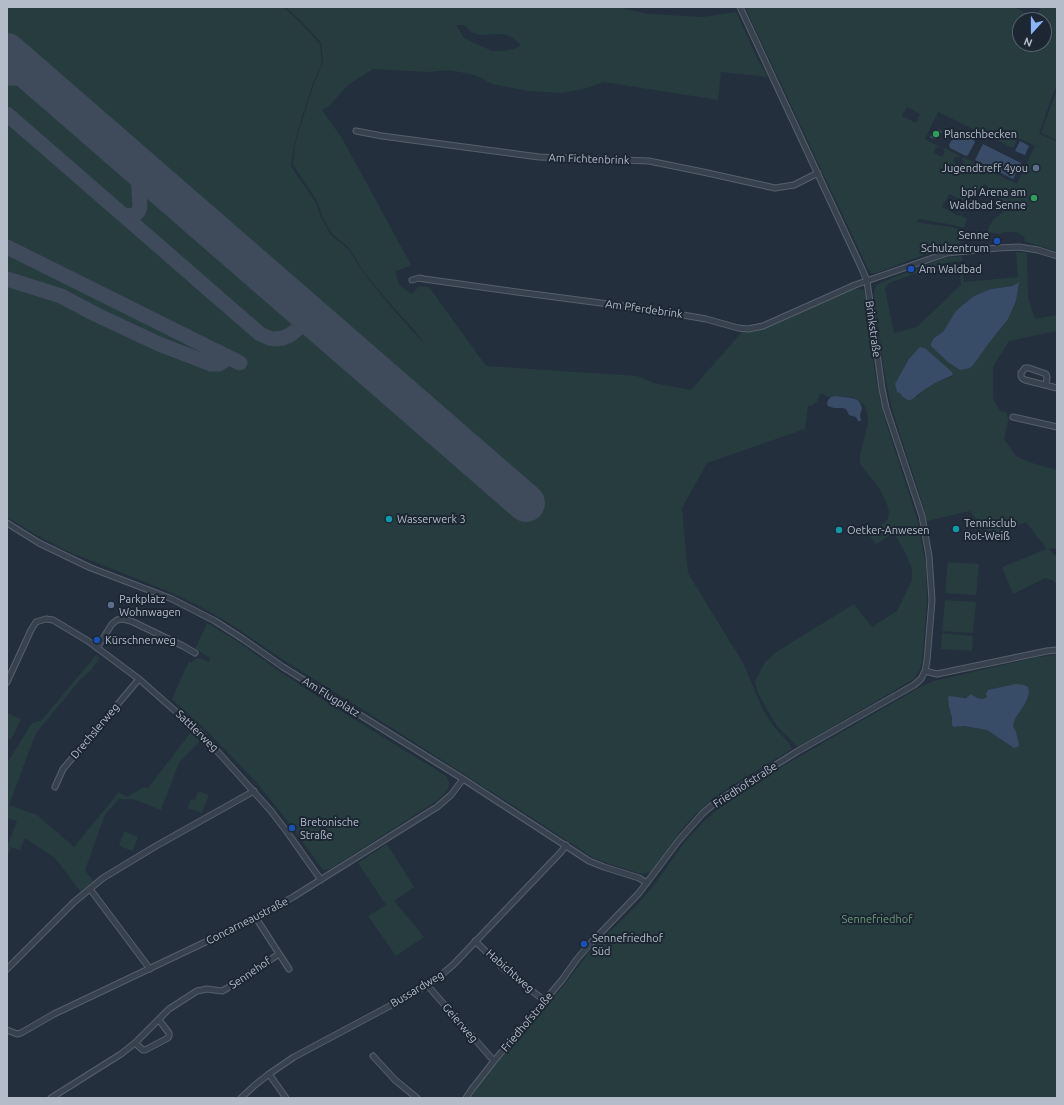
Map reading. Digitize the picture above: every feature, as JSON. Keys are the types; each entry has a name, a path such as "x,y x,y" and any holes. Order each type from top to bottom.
{"street":[{"name":"Brinkstraße","path":"740,7 867,281 886,408 922,516 929,556 932,600 928,656 925,671"},
{"name":"Am Fichtenbrink","path":"356,131 382,136 539,157 649,161 776,188 794,185 818,173"},
{"path":"867,281 937,256 956,252 1020,247 1038,250 1057,256"},
{"name":"Am Pferdebrink","path":"412,280 419,278 654,310 706,319 738,328 748,329 763,326 867,281"},
{"path":"1046,385 1046,374 1025,368 1021,376 1025,380 1057,388"},
{"path":"1013,417 1057,427"},
{"name":"Am Flugplatz","path":"7,523 39,542 91,568 172,599 215,621 303,680 463,779 589,861 597,865 639,878 648,883"},
{"path":"97,648 112,624 117,620 122,619 131,621 195,653"},
{"name":"Sattlerweg","path":"7,682 33,626 36,622 41,620 53,620 97,648 139,679 199,732 254,791 287,832 321,880"},
{"path":"925,671 937,674 1057,650"},
{"name":"Friedhofstraße","path":"466,1098 494,1061 562,980 577,959 648,883 694,822 716,802 798,751 914,685 921,679 925,671"},
{"name":"Drechslerweg","path":"55,787 63,769 139,679"},
{"name":"Concarneaustraße","path":"7,1030 17,1034 21,1033 56,1013 256,918 321,880 442,803 463,779"},
{"path":"7,969 74,902 107,875 254,791"},
{"name":"Bussardweg","path":"241,1098 255,1084 294,1057 427,985 440,976 453,965 566,846"},
{"path":"90,889 150,969"},
{"name":"Sennehof","path":"256,918 289,969"},
{"name":"Habichtweg","path":"476,941 505,970 545,1001"},
{"name":"Sennehof","path":"51,1098 110,1062 135,1043 174,1006 197,991 207,989 222,991 279,954"},
{"name":"Geierweg","path":"427,985 494,1061"},
{"path":"135,1043 145,1050 168,1038 169,1034 159,1020"},
{"path":"373,1056 395,1080 417,1098"},
{"path":"269,1074 286,1098"}],"green space":[{"path":"7,7 283,7 300,22 320,44 322,63 312,86 299,127 294,146 291,166 315,201 321,217 331,235 348,249 365,275 427,347 365,274 349,248 332,234 322,216 317,201 293,165 295,145 300,127 323,62 321,43 301,21 285,7 617,7 648,14 702,17 736,12 758,60 768,77 721,72 718,100 604,82 584,89 560,93 528,91 492,84 475,75 449,70 429,72 373,69 348,85 329,106 322,110 342,138 411,265 395,272 400,286 412,294 419,286 429,287 486,366 637,376 654,383 691,390 742,332 766,328 854,289 863,290 865,293 878,390 887,426 917,518 926,566 927,602 922,662 914,679 798,747 777,726 758,693 755,682 765,662 776,652 854,604 872,627 897,611 912,580 912,569 906,554 894,533 876,544 867,532 880,526 886,521 889,512 887,504 879,488 860,464 860,454 868,424 868,418 865,407 859,400 852,397 828,397 820,394 817,402 808,406 805,429 707,463 682,508 688,573 743,663 763,710 792,749 711,800 681,830 651,872 641,874 592,857 205,609 177,595 73,554 38,536 7,517","holes":["456,25 464,25 471,32 479,35 504,34 513,38 521,45 514,49 492,51 464,38"]},
{"path":"745,7 1015,7 1024,12 1012,12 1012,52 1052,52 1052,12 1038,12 1041,7 1057,7 1057,83 1039,134 1057,141 1057,251 1026,242 1024,240 1025,237 1016,232 1004,232 999,234 988,232 988,228 993,220 1007,209 1008,203 1005,202 1000,204 997,201 998,198 985,184 972,195 971,197 973,200 970,203 949,194 942,207 967,219 964,228 919,219 917,221 921,223 952,227 960,230 961,245 942,249 876,273 871,273","holes":["907,107 920,114 916,123 902,116","938,112 1013,148 1018,138 1035,146 1017,184 978,165 977,168 980,169 977,174 968,170 970,165 973,166 975,163 963,157 962,160 964,161 962,166 953,162 955,157 958,158 960,156 944,148 943,150 945,151 942,157 934,153 936,147 940,147 925,139"]},
{"path":"1057,90 1057,140 1041,133"},
{"path":"1016,252 1027,253 1028,298 1035,319 1057,315 1057,331 1009,341 993,367 993,398 1000,411 1007,413 1007,417 1009,418 1004,439 1016,456 1029,462 1057,470 1057,548 1048,549 1057,557 1057,585 1054,581 1045,578 1013,594 1002,567 1047,549 1026,522 990,538 970,511 927,521 891,406 884,370 874,294 877,285 882,282 945,258 962,256 962,261 945,263 889,283 885,289 894,333 917,327 961,285 959,264 962,264 964,282 1018,277","holes":["1019,283 1016,301 1008,319 974,364 934,338 943,332 964,304 974,296 991,289 1013,286","945,367 952,372 953,376 937,382 924,390 918,396 903,397 900,393"]},
{"path":"948,562 979,564 976,595 945,593"},
{"path":"945,600 976,602 973,633 942,631"},
{"path":"207,623 234,639 320,698 446,776 449,782 448,789 432,804 330,869 323,870 286,819 256,782 210,734 172,699 189,661 191,663 195,659 200,658 209,662 210,658 195,649"},
{"path":"942,633 973,636 972,651 941,649"},
{"path":"96,655 100,658 92,669 80,680 36,733 9,805 37,815 74,847 119,792 127,797 144,787 148,788 192,731 201,740 179,763 161,810 133,799 119,799 105,815 85,870 93,881 81,892 55,858 25,838 20,850 11,847 7,857 7,846 17,821 7,818 7,763 32,723 41,721"},
{"name":"Sennefriedhof","path":"1057,655 1057,1098 471,1098 480,1083 561,989 591,950 634,908 652,888 684,843 703,822 725,803 783,766 922,686 934,681 1038,657","holes":["950,696 983,699 987,697 1019,712 1013,726 1016,732 1014,748 987,730 964,726 954,727 949,707"]},
{"path":"7,713 21,719 11,740 7,738"},
{"path":"198,791 209,795 202,813 188,808 191,799 195,800"},
{"path":"124,831 138,837 133,851 119,846"},
{"path":"387,844 414,887 394,901 424,937 396,956 368,916 386,905 358,863"}],"water":[{"name":"Planschbecken","path":"938,129 942,132 940,135 937,136 936,139 931,138 930,137 933,132 936,132"},
{"path":"958,132 974,140 975,142 966,156 950,148 949,145"},
{"path":"1020,141 1029,146 1025,155 1015,151"},
{"path":"983,144 1021,163 1013,179 975,160"},
{"path":"1019,282 1016,301 1008,319 970,368 960,370 948,362 931,346 934,338 943,332 956,311 974,296 991,289 1013,286"},
{"path":"920,347 926,349 952,372 953,375 937,382 911,400 908,400 897,392 895,384 909,359"},
{"path":"836,396 858,400 862,408 860,415 861,421 858,421 856,417 849,415 846,409 828,406 828,400 831,397"},
{"path":"1016,684 1028,687 1029,693 1026,702 1015,719 1013,726 1016,732 1019,745 1018,747 1014,748 987,730 964,726 954,727 952,725 948,697 966,698 971,694 977,698 983,699 987,697 986,694 988,690"}],"taxiway":[{"path":"7,77 13,74 16,68 14,61 9,54"},
{"path":"7,78 33,79 46,86"},
{"path":"7,114 260,334 274,339 283,338 290,335 299,328 303,321 304,315 301,307"},
{"path":"122,214 128,216 134,215 138,212 140,207 138,175 135,165 128,157"},
{"path":"7,247 240,363"},
{"path":"7,279 61,296 97,315 159,344 211,364 219,364 225,360 227,356"}],"runway":[{"path":"7,52 526,503"}],"place":[{"name":"Planschbecken","path":"936,134"},
{"name":"Jugendtreff 4you","path":"1036,168"},
{"name":"bpi Arena am Waldbad Senne","path":"1034,198"},
{"name":"Senne Schulzentrum","path":"997,241"},
{"name":"Am Waldbad","path":"911,269"},
{"name":"Wasserwerk 3","path":"389,519"},
{"name":"Tennisclub Rot-Weiß","path":"956,529"},
{"name":"Oetker-Anwesen","path":"839,530"},
{"name":"Parkplatz Wohnwagen","path":"111,605"},
{"name":"Kürschnerweg","path":"97,640"},
{"name":"Bretonische Straße","path":"292,828"},
{"name":"Sennefriedhof Süd","path":"584,944"}]}
